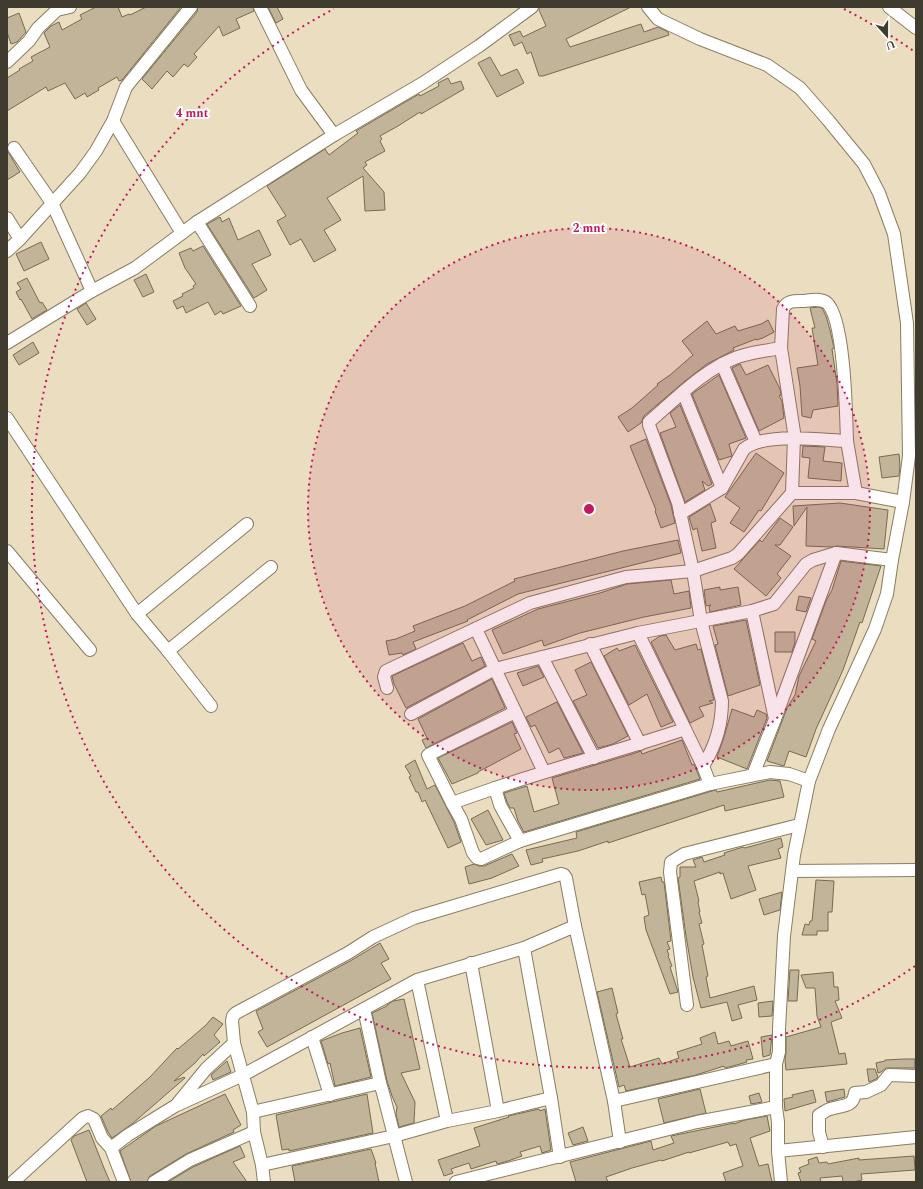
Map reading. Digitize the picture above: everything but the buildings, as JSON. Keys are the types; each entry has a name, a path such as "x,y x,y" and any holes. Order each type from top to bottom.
{"street":[{"path":"7,62 29,41 38,28 56,9 70,7"},
{"path":"7,251 20,239 80,173 113,121 126,87 191,7"},
{"path":"260,7 300,90 334,135"},
{"path":"7,343 134,268 198,222 334,135 423,83 532,7"},
{"path":"648,7 658,19 700,39 767,65 800,88 828,120 864,164 879,193 894,234 907,323 909,456 903,502 887,594 875,629 829,729 809,781 799,825 792,870 784,936 779,1052 776,1064 776,1107 781,1182"},
{"path":"888,7 916,28"},
{"path":"113,121 182,233"},
{"path":"14,148 52,203 92,292"},
{"path":"7,218 20,239"},
{"path":"198,222 250,306"},
{"path":"387,688 384,677 386,671 530,603 626,577 693,571 732,558 738,554 792,493 794,432 781,348 783,309 785,304 790,302 818,300 827,302 832,310 841,344 847,441 856,493"},
{"path":"703,766 711,753 722,713 722,701 701,621 693,571 678,503 649,422 702,376 722,364 737,357 781,348"},
{"path":"722,364 756,442"},
{"path":"908,380 916,395"},
{"path":"684,392 722,488"},
{"path":"7,418 137,614 211,706"},
{"path":"680,514 722,488 744,449 756,442 794,438 847,441"},
{"path":"792,493 856,493 903,502"},
{"path":"137,614 247,524"},
{"path":"7,552 90,650"},
{"path":"411,714 495,669 590,644 752,611 774,604 806,564 813,560 836,553 892,560"},
{"path":"753,775 836,553"},
{"path":"168,651 271,567"},
{"path":"752,611 775,719"},
{"path":"476,629 544,772"},
{"path":"638,633 703,766 710,784"},
{"path":"590,644 640,744"},
{"path":"542,657 594,758"},
{"path":"515,712 428,755 461,819 473,853 477,858 481,859 520,841 710,784 770,772 789,774 809,781"},
{"path":"452,803 544,772 640,744 685,729"},
{"path":"495,788 500,805 520,841"},
{"path":"687,1005 670,872 671,862 684,854 799,825"},
{"path":"792,870 916,870"},
{"path":"264,1182 262,1165 254,1132 253,1112 234,1043 233,1016 348,953 373,937 414,918 561,874 564,874 566,878 575,926 614,1101 620,1142"},
{"path":"112,1148 128,1135 176,1106 243,1075 417,980 524,948 575,926"},
{"path":"524,948 552,1098 560,1157"},
{"path":"471,963 498,1111"},
{"path":"417,980 447,1121"},
{"path":"364,1009 380,1083 384,1093 406,1182"},
{"path":"312,1037 330,1094"},
{"path":"176,1106 206,1069 234,1043"},
{"path":"614,1101 776,1064"},
{"path":"823,1147 819,1132 819,1115 828,1109 850,1104 854,1100 855,1093 866,1092 881,1085 889,1075 916,1076"},
{"path":"253,1112 380,1083"},
{"path":"262,1165 394,1136 447,1121 552,1098"},
{"path":"456,1182 697,1122 776,1107"},
{"path":"13,1182 31,1164 86,1116 91,1116 94,1119 102,1138 112,1148 124,1182"},
{"path":"154,1182 190,1160 254,1132"},
{"path":"778,1151 916,1137"}]}
